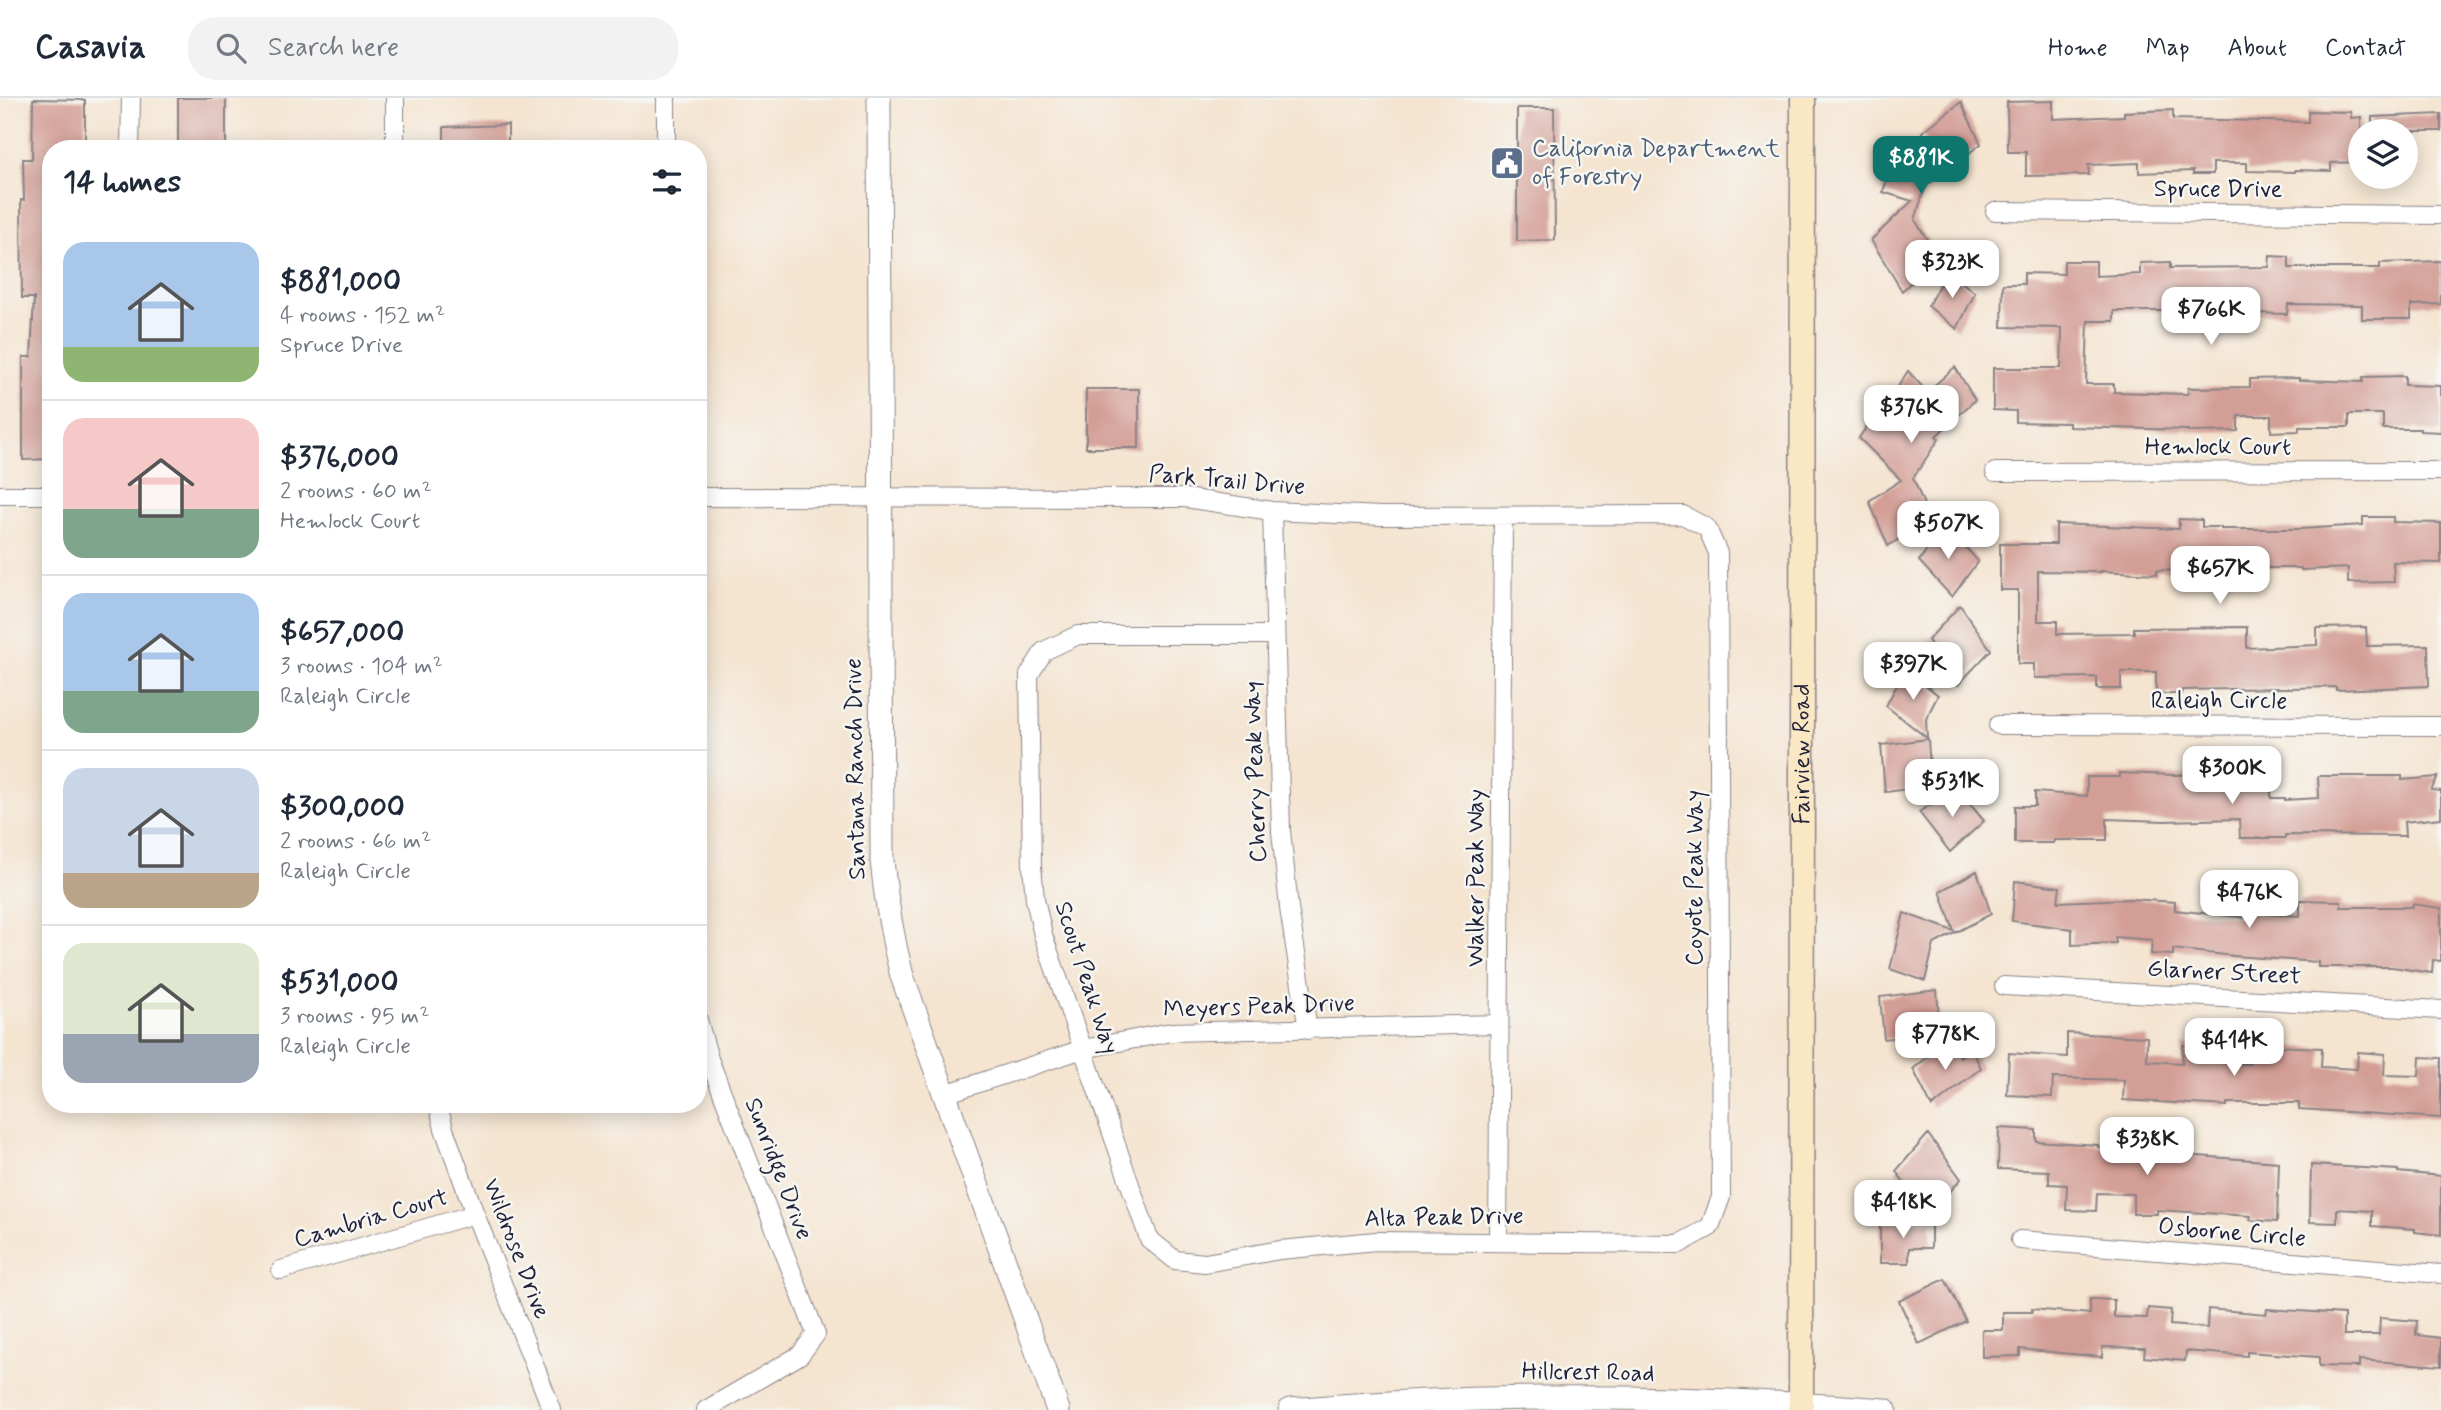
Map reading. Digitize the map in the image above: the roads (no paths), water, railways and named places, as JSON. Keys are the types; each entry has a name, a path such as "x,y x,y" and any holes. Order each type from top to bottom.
{"main road":[{"name":"Fairview Road","path":"1801,1407 1803,98"}],"street":[{"path":"130,140 131,98"},
{"path":"395,98 395,140"},
{"path":"666,98 666,140"},
{"name":"Santana Ranch Drive","path":"879,98 882,861 885,893 891,935 902,976 1058,1410"},
{"name":"Spruce Drive","path":"1995,211 2441,215"},
{"name":"Hemlock Court","path":"1995,472 2441,471"},
{"path":"0,495 42,495"},
{"name":"Park Trail Drive","path":"707,496 1185,498 1272,511 1381,516 1683,515 1707,528"},
{"name":"Cherry Peak Way","path":"1272,511 1281,831 1289,908 1308,1030"},
{"name":"Walker Peak Way","path":"1498,1241 1503,516"},
{"name":"Coyote Peak Way","path":"1707,528 1718,553 1721,1141 1721,1197 1710,1227"},
{"name":"Scout Peak Way","path":"1175,1260 1149,1239 1043,936 1035,899 1029,676 1044,650 1078,635 1275,635"},
{"name":"Raleigh Circle","path":"1998,725 2441,726"},
{"name":"Glarner Street","path":"2004,986 2441,1010"},
{"name":"Meyers Peak Drive","path":"946,1094 1083,1049 1171,1032 1499,1024"},
{"name":"Sunridge Drive","path":"706,1410 800,1355 816,1334 707,1052"},
{"name":"Wildrose Drive","path":"440,1113 475,1214 552,1410"},
{"name":"Cambria Court","path":"281,1270 475,1214"},
{"name":"Alta Peak Drive","path":"1175,1260 1205,1264 1280,1250 1376,1241 1679,1244 1710,1227"},
{"name":"Osborne Circle","path":"2020,1240 2441,1274"},
{"name":"Hillcrest Road","path":"1290,1410 1368,1403 1525,1398 1885,1410"}],"place":[{"name":"California Department of Forestry","path":"1507,163"}]}
